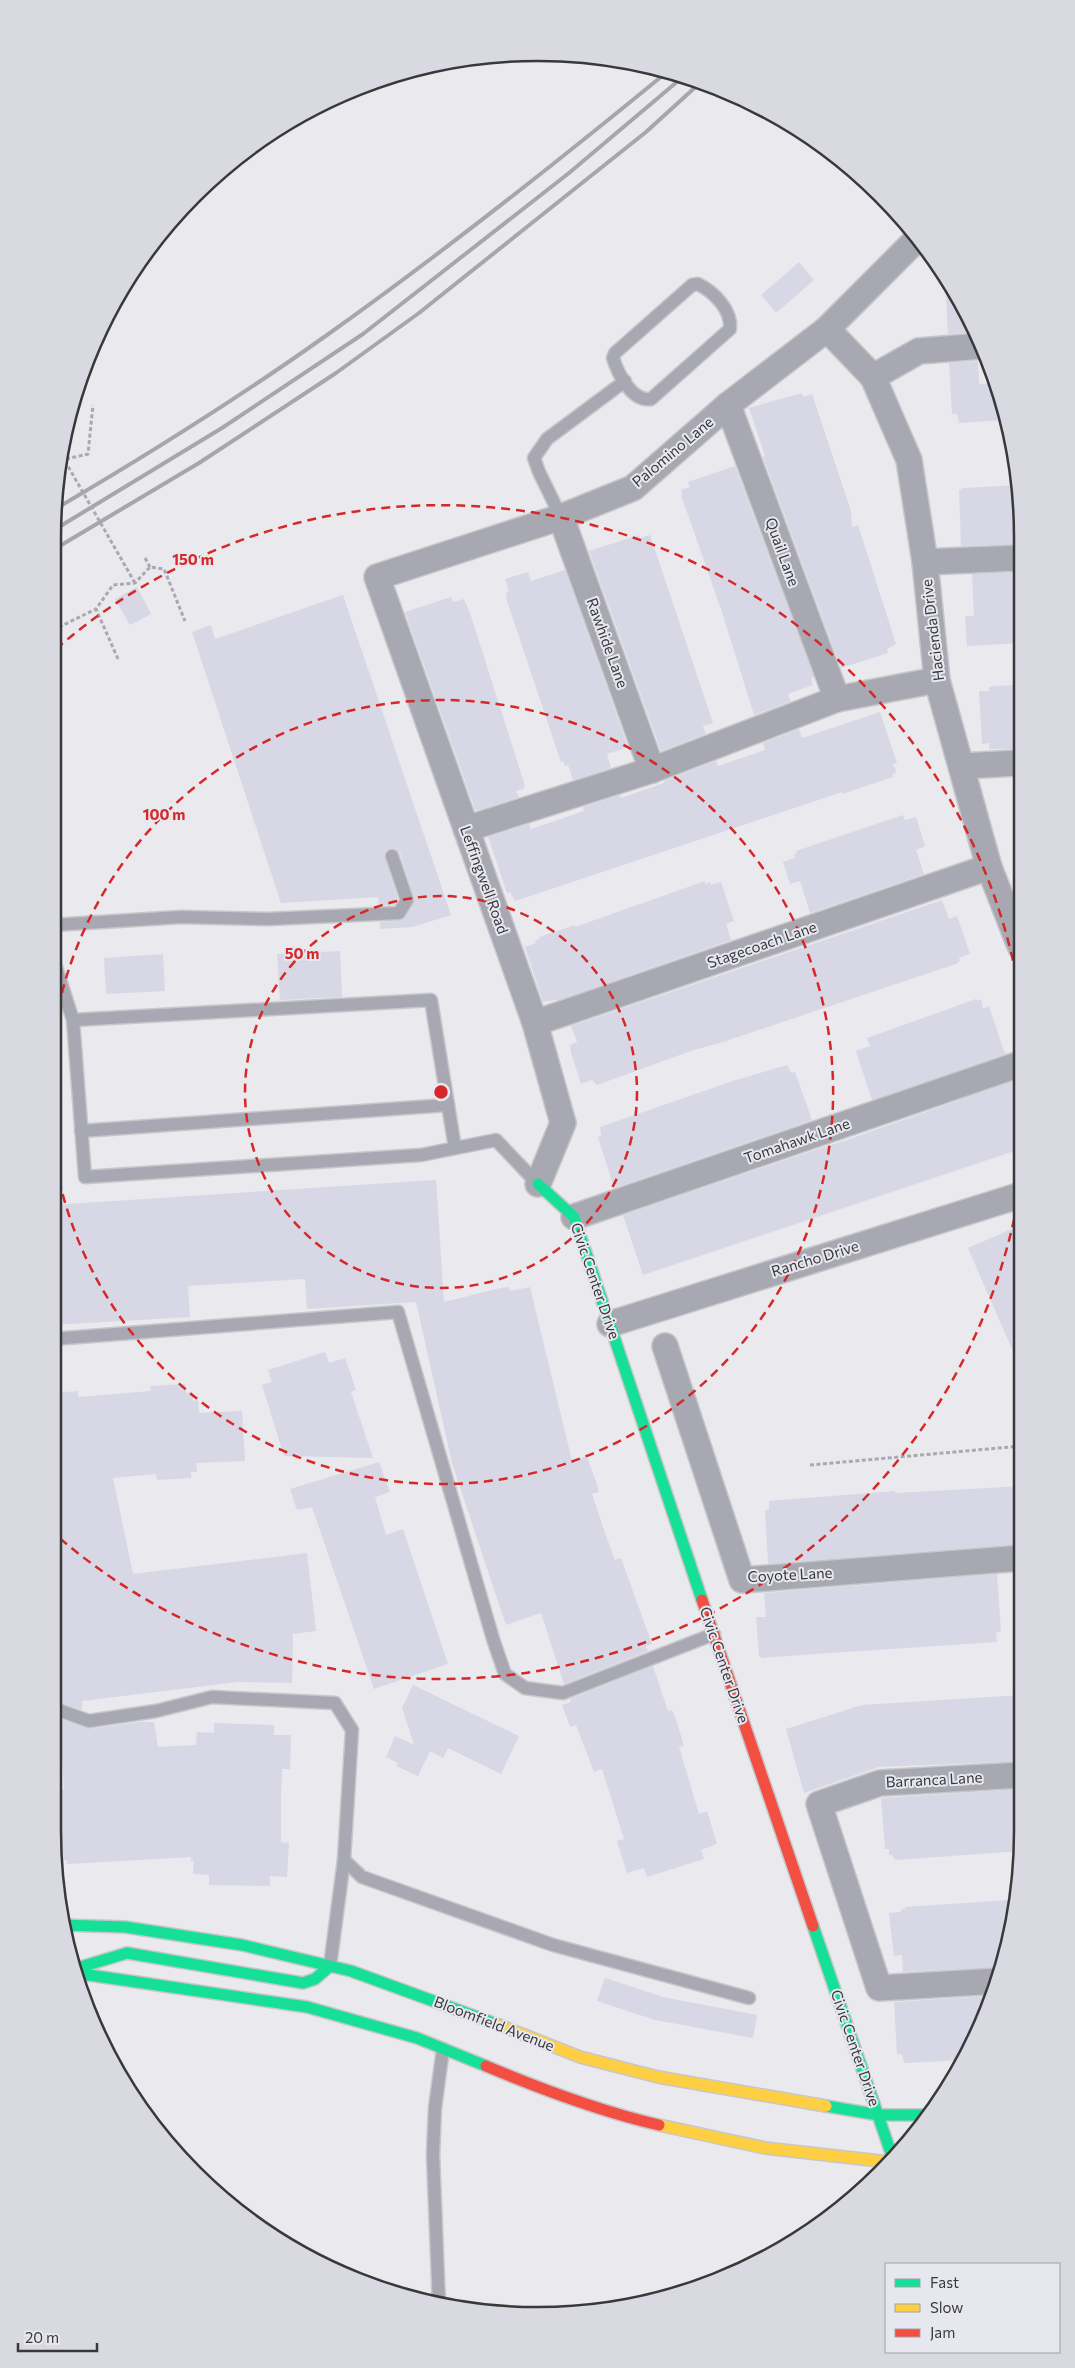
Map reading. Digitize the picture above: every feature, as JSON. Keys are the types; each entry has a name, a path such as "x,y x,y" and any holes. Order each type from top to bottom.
{"main road":[{"name":"Civic Center Drive","path":"538,1184 574,1218 890,2150"},
{"name":"Bloomfield Avenue","path":"71,1925 125,1927 242,1946 351,1971 459,2014 580,2057 658,2077 879,2116 918,2115"},
{"path":"81,1967 127,1953 303,1982 314,1979 330,1966"},
{"path":"84,1974 307,2007 445,2045 566,2098 620,2116 765,2148 880,2161"}],"street":[{"name":"Palomino Lane","path":"377,577 561,517 633,488 728,405 827,329 912,244"},
{"name":"Hacienda Drive","path":"827,329 873,377 909,460 925,562 938,680 989,866 1014,931"},
{"path":"873,377 919,351 973,347"},
{"name":"Quail Lane","path":"728,405 837,699"},
{"name":"Rawhide Lane","path":"561,517 652,770"},
{"path":"925,562 1014,558"},
{"name":"Leffingwell Road","path":"377,577 534,1023 563,1123 538,1184"},
{"path":"466,829 652,770 837,699 938,680"},
{"path":"962,766 1014,762"},
{"name":"Stagecoach Lane","path":"534,1023 989,866"},
{"name":"Tomahawk Lane","path":"574,1218 1014,1066"},
{"name":"Rancho Drive","path":"610,1324 1014,1197"},
{"name":"Coyote Lane","path":"665,1346 742,1580 1014,1559"},
{"name":"Barranca Lane","path":"989,1982 879,1988 819,1804 880,1783 1014,1775"}],"lane":[{"path":"698,284 707,289 728,312 731,319 730,329 726,334 650,399 643,400 637,397 625,381 613,358 615,353 692,285 698,284"},
{"path":"561,517 534,458 547,439 625,381"},
{"path":"61,924 182,917 268,919 399,913 407,900 392,856"},
{"path":"61,985 73,1020 85,1177 421,1156 496,1140 538,1184"},
{"path":"73,1020 431,1000 455,1148"},
{"path":"81,1131 448,1106"},
{"path":"61,1339 398,1312 493,1639 505,1674 525,1688 563,1693 714,1634"},
{"path":"61,1711 89,1721 156,1711 212,1697 335,1703 352,1730 344,1860 330,1966"},
{"path":"344,1860 362,1877 553,1946 749,1998"},
{"path":"439,2297 433,2154 435,2108 445,2045"}],"path":[{"path":"68,460 89,456 93,405"},
{"path":"67,463 135,583"},
{"path":"145,558 150,567"},
{"path":"61,626 96,610 113,585 135,583 150,567"},
{"path":"150,567 164,569 185,622"},
{"path":"96,610 118,659"},
{"path":"810,1465 1014,1447"}],"building":[{"path":"799,262 814,280 776,313 761,295"},
{"path":"946,292 967,333 948,334"},
{"path":"978,361 979,384 988,383 999,420 959,423 957,414 952,414 949,363"},
{"path":"802,393 803,397 812,394 851,511 852,527 858,525 896,644 887,649 888,653 841,668 763,457 765,456 749,408"},
{"path":"735,466 814,677 811,678 813,685 788,694 791,701 754,715 722,612 681,495 681,490 690,487 688,482"},
{"path":"1011,485 1014,544 961,546 959,490 963,488"},
{"path":"639,535 640,538 650,535 713,723 703,726 706,734 661,751 589,551"},
{"path":"565,570 628,747 607,754 611,768 573,780 568,765 565,766 563,761 561,762 506,598 506,592 509,591 505,579 528,572 531,581"},
{"path":"1014,572 1014,643 967,646 965,616 974,616 972,574"},
{"path":"137,587 151,614 130,625 115,599"},
{"path":"343,595 451,915 412,927 380,929 380,922 403,920 415,901 400,853 393,848 386,850 384,855 398,899 394,905 379,906 378,897 281,903 192,632 211,625 215,639"},
{"path":"451,597 453,602 464,599 471,616 525,786 523,789 516,791 519,797 478,810 475,809 405,612"},
{"path":"1014,685 1014,749 989,749 989,743 982,744 979,691 989,691 989,687"},
{"path":"880,712 897,763 893,764 896,771 895,774 892,774 893,777 842,794 842,792 515,901 510,892 507,893 488,837 529,824 531,829 584,811 583,807 620,795 621,798 664,783 664,781 716,761 718,766 765,750 763,743 799,729 802,738"},
{"path":"903,815 905,820 916,817 925,846 916,850 924,874 810,913 800,881 790,884 783,862 795,858 794,854 797,853 796,851"},
{"path":"705,881 705,884 710,882 711,885 721,882 734,921 726,924 731,940 562,999 543,1002 525,947 536,943 535,940 540,939 539,937 575,925 575,927"},
{"path":"942,900 949,919 957,916 970,954 959,958 960,961 956,964 691,1051 597,1085 592,1080 581,1084 571,1053 570,1045 577,1042 571,1026"},
{"path":"340,951 342,997 280,1000 277,954"},
{"path":"163,954 165,991 106,994 104,958"},
{"path":"976,999 977,1001 981,999 983,1009 989,1006 1005,1054 872,1100 856,1051 870,1046 867,1038"},
{"path":"787,1065 791,1073 795,1072 812,1120 614,1188 598,1137 601,1136 600,1127 733,1081"},
{"path":"1013,1081 1014,1151 643,1275 623,1215 844,1141"},
{"path":"436,1180 444,1302 500,1288 509,1287 510,1291 530,1287 572,1461 587,1456 599,1492 592,1494 615,1560 621,1558 652,1644 646,1646 648,1651 564,1684 541,1613 506,1625 452,1463 416,1302 307,1309 305,1279 188,1286 190,1317 61,1324 61,1204"},
{"path":"1014,1228 1014,1354 968,1248"},
{"path":"325,1352 329,1363 345,1358 356,1390 351,1392 373,1458 284,1456 262,1385 272,1382 268,1370"},
{"path":"185,1384 186,1393 192,1392 193,1401 198,1400 199,1413 242,1411 245,1461 196,1463 197,1472 191,1472 191,1478 157,1480 156,1474 113,1478 133,1574 307,1553 316,1631 293,1634 292,1683 238,1682 82,1701 82,1710 61,1703 61,1392 78,1391 78,1397 151,1391 150,1386"},
{"path":"379,1462 390,1492 375,1497 386,1535 403,1529 448,1664 374,1689 312,1507 297,1510 290,1489"},
{"path":"1014,1486 1014,1545 768,1564 765,1510 769,1510 769,1501 895,1491 895,1493"},
{"path":"997,1574 1001,1632 996,1632 997,1642 762,1658 759,1656 756,1617 766,1617 764,1593"},
{"path":"653,1666 668,1711 672,1710 677,1722 684,1746 679,1747 699,1814 707,1811 717,1844 701,1850 704,1859 647,1877 644,1868 627,1873 617,1841 624,1839 602,1769 594,1772 576,1725 570,1727 562,1705 571,1702 570,1699"},
{"path":"413,1685 519,1736 501,1774 448,1748 443,1758 430,1751 418,1776 396,1766 398,1763 386,1757 395,1736 414,1745 402,1708"},
{"path":"1014,1696 1014,1761 879,1767 804,1793 786,1729 862,1705"},
{"path":"61,1719 90,1729 140,1722 154,1722 158,1747 196,1745 197,1732 214,1733 214,1723 274,1725 274,1735 291,1735 290,1769 282,1769 281,1802 281,1842 289,1843 287,1877 270,1876 270,1886 209,1885 209,1875 193,1874 194,1861 191,1861 191,1857 67,1864 67,1860 62,1860 61,1789 64,1789"},
{"path":"1014,1790 1013,1852 895,1860 892,1855 889,1855 889,1849 885,1849 881,1798"},
{"path":"1009,1900 994,1967 903,1972 902,1955 894,1956 889,1913 901,1912 901,1909 905,1909 905,1907"},
{"path":"605,1978 663,1997 757,2015 753,2038 655,2020 597,2001"},
{"path":"983,1996 965,2041 955,2060 904,2063 902,2054 897,2054 894,2002"}],"railway":[{"path":"62,505 194,424 261,381 327,335 414,272 584,140 661,77"},
{"path":"61,526 222,428 363,334 569,173 677,82"},
{"path":"61,545 199,463 336,373 419,313 646,132 694,88"}],"traffic: fast":[{"path":"538,1184 574,1217 702,1600"},
{"path":"71,1925 125,1927 242,1945 351,1971 499,2025"},
{"path":"813,1926 890,2151"},
{"path":"81,1967 127,1953 303,1983 315,1979 330,1966"},
{"path":"84,1974 307,2007 417,2038 486,2066"},
{"path":"826,2106 879,2115 919,2115"}],"traffic: slow":[{"path":"499,2025 580,2057 658,2077 826,2106"},
{"path":"659,2125 765,2148 880,2161"}],"traffic: jam":[{"path":"702,1600 813,1926"},
{"path":"486,2066 571,2099 659,2125"}]}
